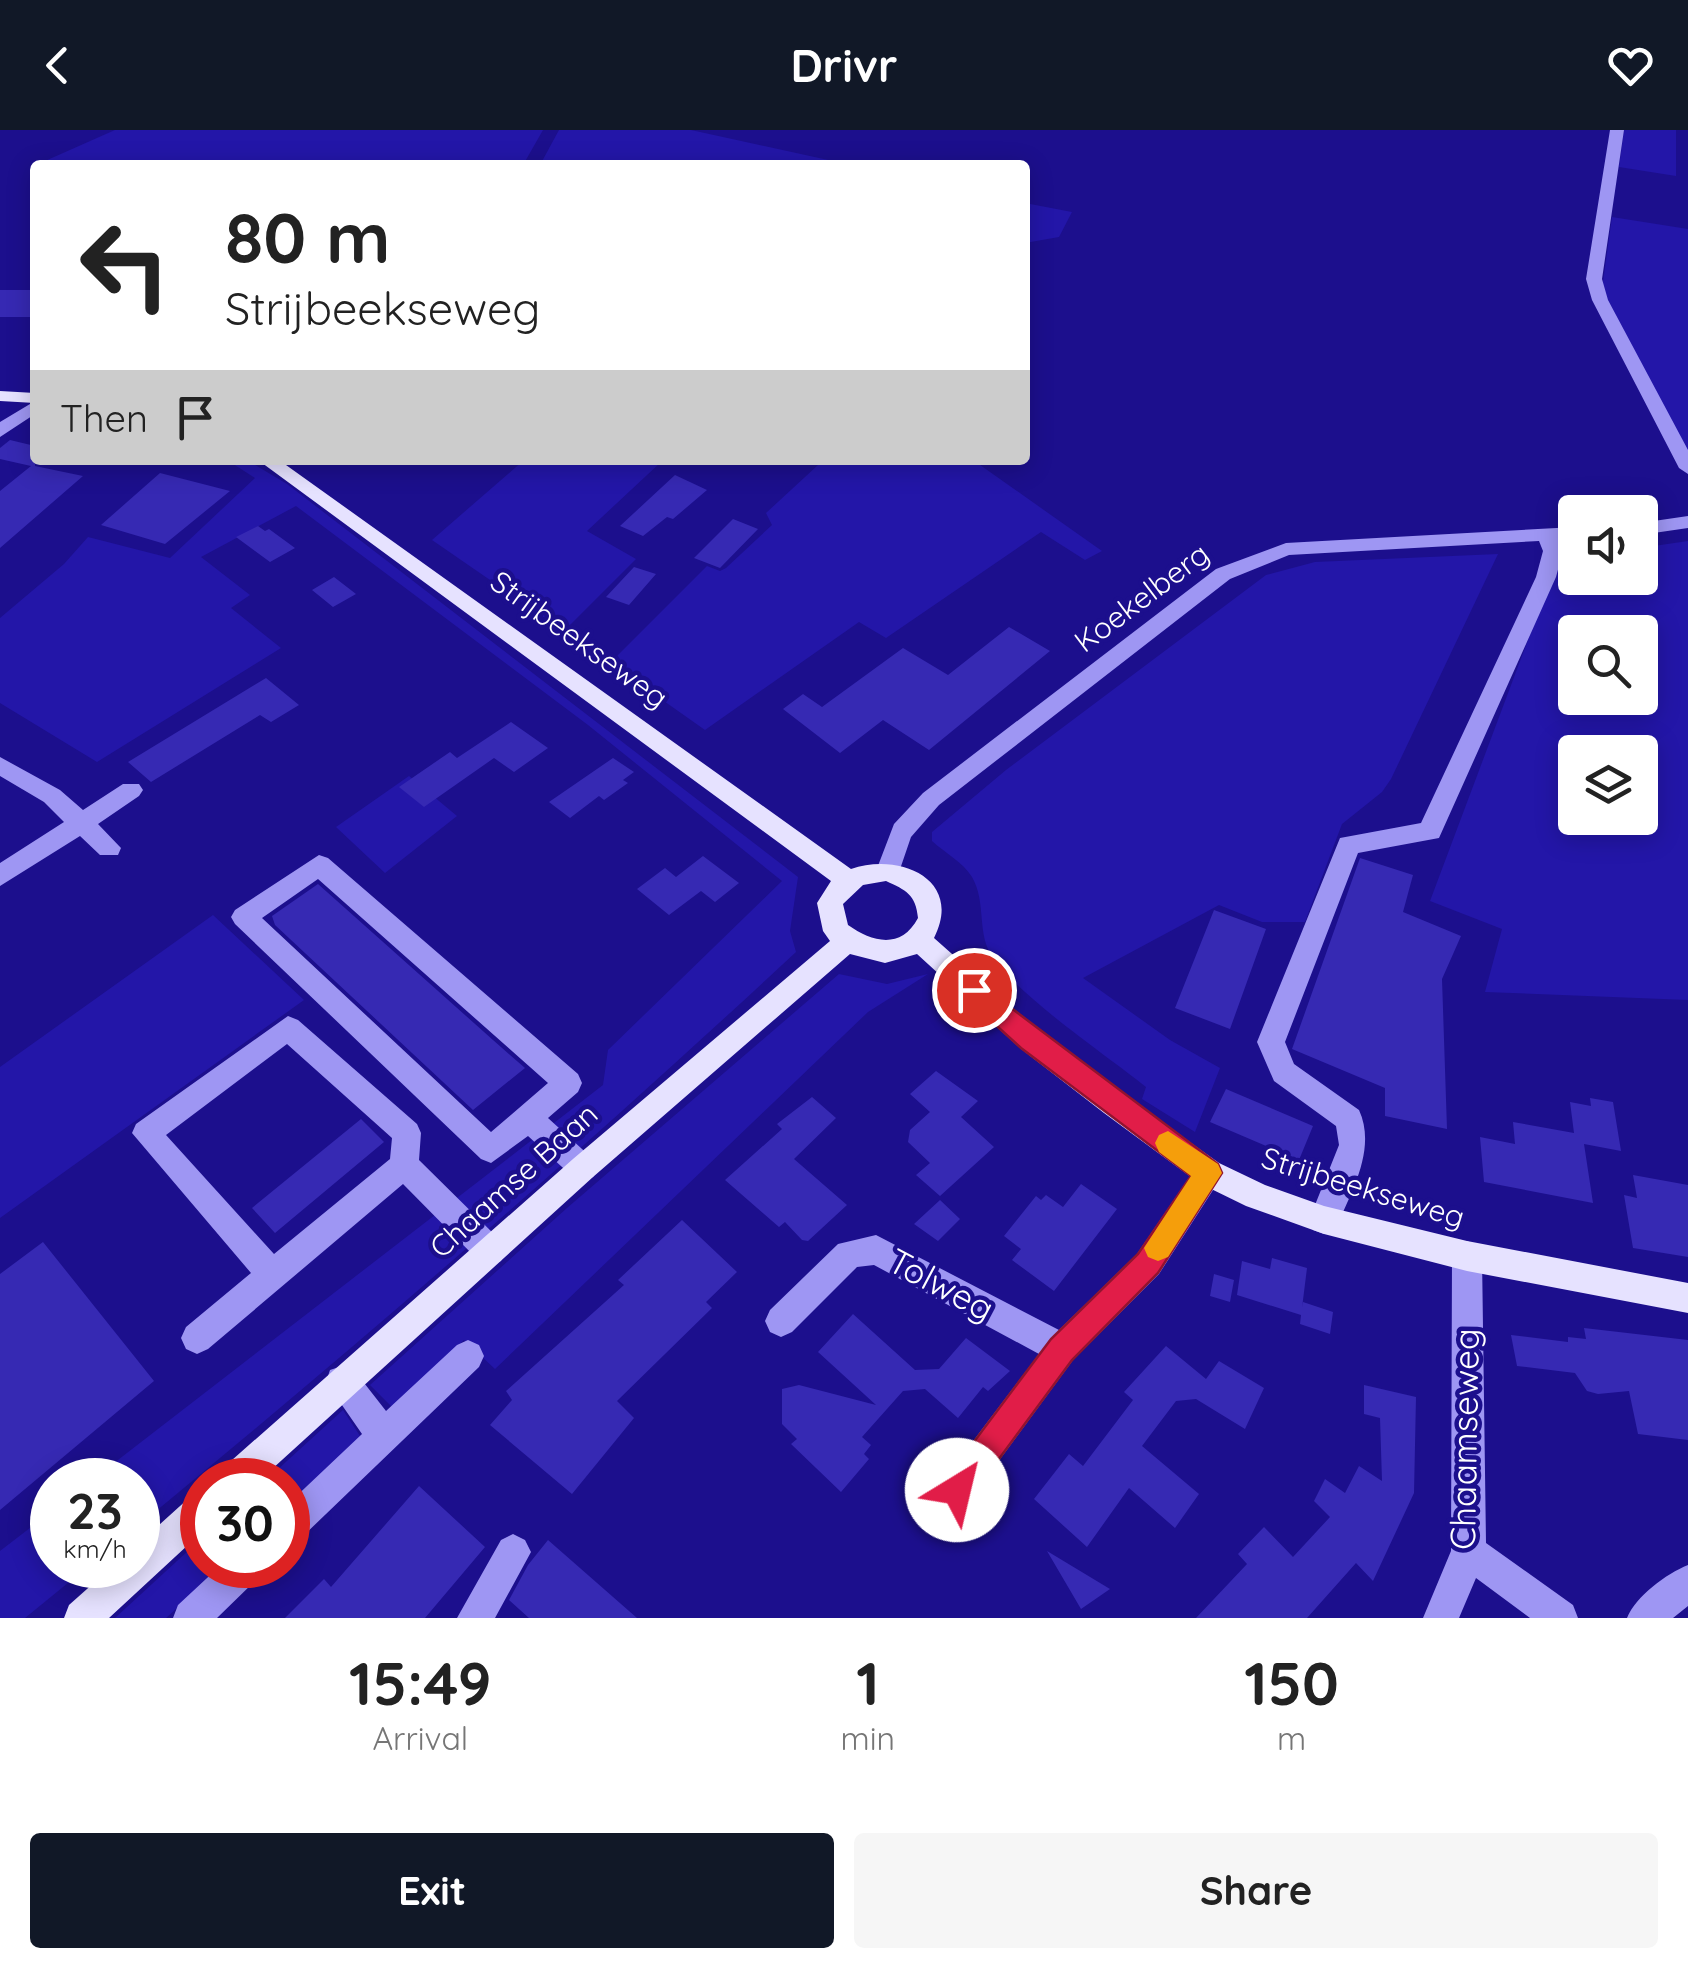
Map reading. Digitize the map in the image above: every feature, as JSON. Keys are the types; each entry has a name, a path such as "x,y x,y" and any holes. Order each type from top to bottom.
{"main road":[{"path":"0,396 30,398"},
{"name":"Strijbeekseweg","path":"275,465 848,880"},
{"path":"888,871 920,885 930,898 933,912 930,928 920,940 884,953 847,942 836,931 830,903 848,880 867,872 888,871"},
{"name":"Strijbeekseweg","path":"920,940 1030,1040 1209,1173 1257,1196 1324,1220 1467,1256 1688,1298"},
{"name":"Chaamse Baan","path":"258,1458 583,1168 847,942"},
{"path":"82,1618 180,1529"}],"street":[{"path":"1617,130 1594,279 1600,300 1688,468"},
{"path":"0,430 30,409"},
{"path":"1658,526 1688,522"},
{"path":"1324,1220 1354,1145 1349,1119 1284,1072 1271,1042 1349,845 1430,831 1546,577 1553,551 1546,534"},
{"name":"Koekelberg","path":"888,871 892,848 904,824 931,799 1223,574 1286,549 1558,534"},
{"path":"6,776 52,796 109,848"},
{"path":"0,876 130,790"},
{"path":"319,865 568,1083 528,1118 491,1150 282,971 244,917 319,865"},
{"path":"197,1338 273,1275 404,1165 407,1133 288,1028 146,1133 273,1275"},
{"path":"528,1118 583,1168"},
{"path":"404,1165 490,1251"},
{"path":"936,1518 1062,1349 1148,1264 1209,1173"},
{"name":"Tolweg","path":"781,1321 849,1254 876,1250 1062,1349"},
{"name":"Chaamseweg","path":"1442,1618 1470,1552 1467,1256"},
{"path":"310,1506 468,1356"},
{"path":"342,1382 384,1436"},
{"path":"475,1618 513,1552"},
{"path":"1470,1552 1560,1618"},
{"path":"1645,1618 1688,1583"},
{"path":"191,1618 223,1588"}],"shaded area":[{"path":"115,130 543,130 526,160 47,160"},
{"path":"559,130 691,130 828,160 543,160"},
{"path":"1624,130 1676,130 1676,176 1619,167"},
{"path":"1030,204 1072,212 1059,237 1030,242"},
{"path":"1612,217 1688,229 1688,453 1602,289"},
{"path":"235,465 255,465 287,484 798,877 790,931 796,952 471,1244 220,1458 180,1458 180,1491 160,1508 160,1458 120,1458 603,1085 608,1050 782,881 588,725 296,506 201,557 250,595 231,608 281,648 97,762 0,703 0,618 64,564 88,537 170,558 255,478"},
{"path":"518,465 658,465 587,531 636,559 564,631 432,540"},
{"path":"818,465 980,465 1102,551 1085,560 1041,532 886,638 859,622 705,730 610,663 707,566 720,571 726,568 772,525 766,513"},
{"path":"1688,541 1688,1000 1485,992 1502,929 1430,901 1558,560 1558,595 1658,595 1658,545"},
{"path":"1498,554 1391,779 1382,792 1342,824 1305,922 1262,922 1219,905 1083,978 1170,1040 1220,1068 1195,1132 1142,1099 1146,1087 1043,1008 1006,973 988,949 972,877 932,841 932,832 1006,770 1266,575 1315,562"},
{"path":"409,776 457,816 385,873 336,827"},
{"path":"213,915 304,1000 0,1218 0,1067"},
{"path":"839,974 887,984 928,974 868,1012 495,1369 464,1340 393,1408 370,1385 567,1208"},
{"path":"343,1410 362,1439 310,1487 310,1458 290,1458"},
{"path":"30,1528 30,1588 62,1588 25,1618 0,1618 0,1551"},
{"path":"180,1558 180,1588 199,1588 166,1618 115,1618 148,1588 160,1588 160,1577"}],"building":[{"path":"0,290 30,290 30,317 0,317"},
{"path":"10,440 30,445 30,465 83,476 0,548 0,491 31,466 0,459 0,448"},
{"path":"160,473 230,491 165,544 101,525"},
{"path":"675,475 707,490 673,519 667,517 643,536 620,526"},
{"path":"733,519 758,529 720,568 694,558"},
{"path":"258,526 269,529 295,548 270,562 236,537"},
{"path":"634,567 656,574 629,605 606,597"},
{"path":"334,577 356,594 333,607 312,590"},
{"path":"1009,627 1050,651 929,750 883,720 840,753 783,709 803,694 822,707 903,648 948,675"},
{"path":"266,678 299,705 271,722 260,715 151,782 128,762"},
{"path":"511,722 548,748 514,772 494,758 424,807 399,787 450,752 457,758"},
{"path":"613,758 634,772 623,780 628,783 604,800 599,796 570,818 549,802"},
{"path":"703,856 739,883 715,902 701,891 669,915 637,889 665,868 676,877"},
{"path":"1360,858 1413,875 1403,912 1461,936 1442,979 1447,1129 1385,1116 1385,1088 1292,1049"},
{"path":"318,884 525,1068 473,1110 275,925 272,916"},
{"path":"1214,910 1266,929 1230,1029 1175,1008"},
{"path":"936,1071 978,1101 961,1117 994,1147 940,1196 916,1175 930,1163 908,1142 910,1130 930,1112 910,1094"},
{"path":"1226,1089 1313,1126 1299,1160 1210,1122"},
{"path":"812,1097 836,1118 794,1159 847,1205 808,1241 802,1240 785,1222 779,1227 725,1180 782,1129 777,1124"},
{"path":"1590,1098 1613,1102 1621,1151 1584,1144 1593,1203 1484,1182 1480,1137 1515,1144 1513,1122 1574,1133 1570,1102 1591,1106"},
{"path":"361,1119 384,1142 275,1233 252,1208"},
{"path":"1633,1175 1688,1185 1688,1257 1633,1248 1624,1195 1637,1198"},
{"path":"1081,1184 1117,1209 1054,1291 1012,1260 1021,1249 1004,1236 1036,1196 1041,1200 1046,1195 1063,1207"},
{"path":"940,1200 960,1219 938,1241 914,1224"},
{"path":"682,1220 737,1272 706,1302 712,1308 617,1401 634,1418 572,1494 490,1425 512,1400 506,1391 624,1285 618,1280"},
{"path":"43,1242 154,1381 62,1458 30,1458 30,1485 0,1510 0,1274"},
{"path":"1272,1258 1307,1268 1302,1308 1303,1302 1333,1312 1330,1334 1300,1324 1301,1315 1237,1295 1242,1261 1270,1269"},
{"path":"1214,1274 1234,1280 1230,1302 1210,1296"},
{"path":"853,1314 915,1370 939,1369 966,1338 1010,1371 988,1391 983,1387 958,1418 925,1389 903,1391 862,1437 871,1445 864,1454 869,1459 841,1492 791,1444 797,1439 782,1424 782,1389 799,1385 876,1405 818,1352"},
{"path":"1584,1328 1688,1340 1688,1440 1638,1434 1629,1391 1598,1394 1587,1391 1575,1373 1517,1366 1511,1335 1568,1342 1568,1337 1586,1339"},
{"path":"1166,1346 1206,1379 1219,1361 1264,1388 1245,1429 1196,1399 1176,1401 1142,1446 1199,1494 1175,1528 1129,1488 1087,1547 1034,1499 1069,1454 1083,1466 1133,1400 1124,1392"},
{"path":"1364,1385 1416,1397 1414,1493 1373,1581 1356,1563 1307,1618 1196,1618 1247,1564 1238,1554 1264,1527 1293,1557 1330,1517 1314,1501 1325,1479 1345,1493 1359,1466 1382,1481 1380,1418 1364,1414"},
{"path":"419,1486 485,1547 425,1618 285,1618 324,1579 331,1587"},
{"path":"548,1540 637,1618 529,1618 509,1600 528,1565"},
{"path":"1047,1551 1110,1589 1081,1609"}],"slow traffic":[{"path":"1158,1248 1209,1173 1168,1143"}],"route":[{"path":"957,1490 1062,1349 1148,1264 1209,1173 1030,1040 974,990"}]}
